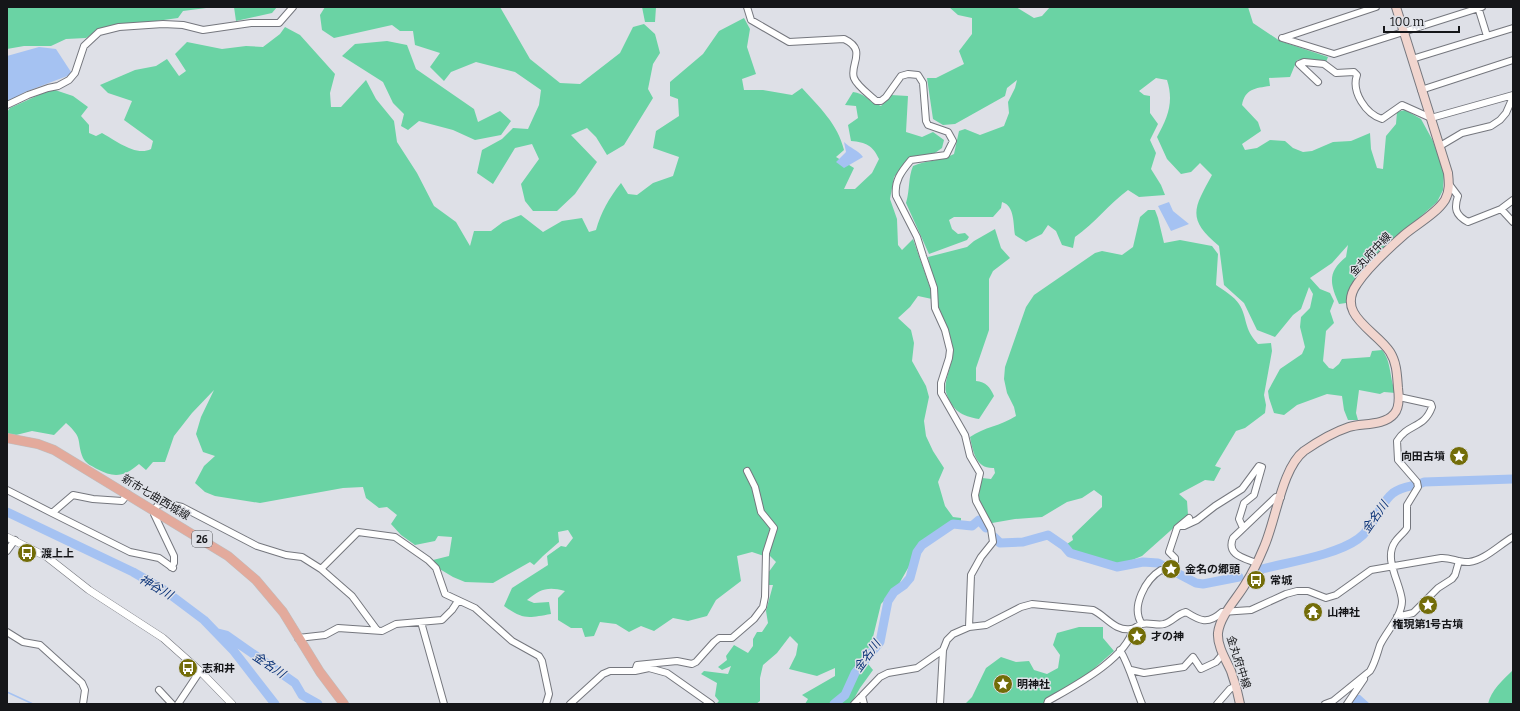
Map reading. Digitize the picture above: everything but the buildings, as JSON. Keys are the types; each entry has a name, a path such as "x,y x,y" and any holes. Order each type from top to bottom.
{"main road":[{"path":"1396,7 1421,90 1440,146 1449,184"},
{"name":"金丸府中線","path":"1240,704 1236,686 1223,654 1218,635 1222,620 1246,583 1256,563 1272,526 1289,471 1301,454 1345,429 1388,418 1394,414 1399,396 1394,359 1384,344 1364,326 1356,316 1351,297 1356,284 1404,235 1439,207 1445,199 1449,184"},
{"name":"新市七曲西城線","path":"7,438 38,444 54,450 228,556 256,580 283,612 330,688 344,704"}],"street":[{"path":"7,105 48,88 58,86 69,80 75,74 84,46 99,32 119,27 162,24 184,25 203,30 251,23 279,23 293,7"},
{"path":"747,7 751,20 789,42 844,39 850,41 856,52 857,58 853,75 854,80 876,100 881,101 886,98 901,76 908,74 918,76 923,83 924,115 928,125 948,132 953,141 946,155 911,160 897,180 895,190 896,196 917,237 934,288 935,308 945,330 950,350 941,383 940,393 965,436 970,456 980,473 975,495 976,501 991,529 993,538 991,547 981,557 971,575 969,627"},
{"path":"1376,7 1282,38 1334,54 1479,7 1487,36"},
{"path":"1412,59 1513,28"},
{"path":"1421,90 1513,60"},
{"path":"1318,82 1299,64 1304,62 1324,64 1336,73 1354,72 1356,75 1356,90 1363,105 1374,116 1382,119 1402,105 1431,118 1513,96"},
{"path":"1440,146 1462,133 1491,126 1500,120 1506,114 1513,96"},
{"path":"1449,184 1458,196 1455,204 1455,210 1461,218 1468,222 1501,209 1513,200"},
{"path":"1501,209 1513,222"},
{"path":"1347,704 1374,665 1380,647 1397,617 1402,602 1392,568 1392,549 1394,542 1407,528 1407,505 1418,484 1398,460 1397,441 1412,427 1424,422 1429,417 1432,407 1431,404 1399,396"},
{"path":"1181,526 1197,520 1215,506 1242,490 1259,466 1262,467 1254,495 1244,503 1239,519 1243,528"},
{"path":"635,671 637,665 677,661 692,664 696,662 719,638 732,638 754,619 763,607 766,596 766,553 774,528 761,512 755,487 747,471"},
{"path":"7,490 130,552 159,558 173,568 174,556 154,514 154,510 158,505 165,503 182,507 257,546 286,555 302,557 321,569 352,596 378,630"},
{"path":"52,513 73,495 93,499 122,501 128,494"},
{"path":"1256,563 1235,555 1230,544 1232,538 1276,497 1281,497"},
{"path":"1142,624 1139,620 1139,603 1142,590 1154,575 1161,570 1166,571 1174,566 1175,558 1169,552 1177,528 1190,518"},
{"path":"321,569 358,532 395,537 428,560 436,568 445,594 475,608 512,641 539,656 542,661 549,694 546,704"},
{"path":"7,537 48,557 89,590 163,638 200,671 232,704"},
{"path":"940,704 942,650 947,640 953,634 969,627 986,625 1021,607 1032,604 1093,610 1100,613 1112,624 1122,630 1133,629 1142,624 1166,624 1182,613 1186,612 1199,620 1208,620 1215,619 1222,612 1251,610 1286,594 1297,591 1308,591 1326,598 1336,595 1371,570 1392,568 1448,557 1459,561 1469,562 1488,554 1513,538"},
{"path":"7,551 15,540"},
{"path":"1397,617 1413,613 1438,588 1452,580 1459,561"},
{"path":"298,638 325,635 338,628 382,631 396,624 442,620 452,610 458,601"},
{"path":"421,622 444,704"},
{"path":"1047,704 1048,701 1081,682 1120,650 1131,638 1133,629"},
{"path":"7,632 23,642 40,645 82,683 85,690 83,704"},
{"path":"854,704 880,677 888,673 917,668 942,650"},
{"path":"1120,650 1131,670 1131,678 1142,704"},
{"path":"1131,670 1144,673 1184,667 1193,657 1201,669 1216,662 1223,654"},
{"path":"570,704 603,674 610,670 635,671 649,668 667,674 712,704"},
{"path":"178,704 200,671"},
{"path":"1325,704 1333,701 1370,671"},
{"path":"1217,704 1230,689 1236,686"},
{"path":"159,690 172,704"},
{"path":"862,696 864,704"}],"green space":[{"path":"7,7 214,7 183,11 178,18 99,29 86,38 66,39 51,46 24,46 7,49"},
{"path":"234,7 277,7 272,13 236,21"},
{"path":"325,7 500,7 530,59 560,83 580,84 620,53 633,27 644,24 655,34 660,53 653,64 648,89 653,98 624,145 607,155 596,137 587,128 571,135 597,162 575,194 557,211 533,211 525,201 521,184 539,159 532,144 515,148 493,184 477,173 482,150 502,139 513,128 528,129 539,105 541,90 515,72 476,62 451,72 444,81 430,67 440,53 415,45 413,31 400,31 392,25 334,38 322,30 320,15"},
{"path":"642,7 656,7 655,22 645,22"},
{"path":"949,7 1016,7 1034,18 1042,16 1050,7 1248,7 1253,23 1280,41 1328,57 1326,62 1305,59 1297,60 1290,77 1269,78 1270,86 1248,92 1242,105 1258,122 1261,131 1242,144 1245,150 1257,148 1270,140 1285,141 1293,148 1303,152 1312,151 1333,142 1351,141 1370,133 1371,149 1377,168 1383,169 1386,136 1396,124 1397,112 1405,110 1421,119 1433,141 1444,173 1443,190 1437,202 1393,241 1360,274 1351,286 1346,303 1339,304 1332,284 1332,279 1336,268 1346,257 1348,245 1332,263 1310,278 1320,289 1330,293 1334,301 1330,311 1334,323 1326,331 1323,361 1329,368 1333,369 1342,359 1370,357 1372,351 1382,350 1389,365 1392,382 1396,393 1384,392 1380,394 1359,390 1356,413 1358,420 1348,420 1344,410 1342,396 1327,394 1297,405 1284,415 1274,413 1268,391 1280,369 1302,354 1305,347 1300,327 1301,317 1310,308 1313,294 1309,287 1301,309 1293,315 1275,337 1257,330 1244,303 1224,285 1219,246 1208,237 1201,228 1196,213 1201,196 1212,175 1200,163 1191,172 1181,174 1167,159 1157,137 1169,109 1170,95 1167,80 1156,78 1139,91 1144,95 1150,96 1150,113 1158,124 1150,140 1156,153 1151,169 1161,185 1165,195 1139,197 1128,190 1075,237 1073,248 1062,245 1056,231 1048,225 1042,234 1026,242 1015,235 1011,211 1006,204 1002,202 1001,208 993,217 954,217 949,220 952,229 958,234 965,233 969,237 967,240 929,254 906,203 910,175 913,166 954,154 959,131 965,129 980,135 1004,126 1009,113 1008,102 1017,80 1007,88 1005,96 955,124 943,125 933,119 927,78 936,78 964,64 959,51 972,34 972,18 958,15"},
{"path":"744,18 750,29 747,47 756,74 742,79 744,90 763,90 792,95 802,88 827,116 837,132 844,150 836,157 854,168 844,189 855,189 872,173 879,159 874,151 865,144 851,141 848,125 858,118 856,106 845,105 853,92 860,94 881,106 891,95 908,96 906,132 922,137 933,132 944,140 942,148 932,155 918,155 907,161 894,177 890,199 897,219 898,245 902,250 913,239 932,293 932,299 918,296 910,307 898,318 911,330 914,343 912,361 926,386 929,397 924,421 926,436 933,451 944,468 938,482 945,506 953,517 961,518 961,523 954,523 942,528 921,545 899,584 881,604 873,637 864,659 873,670 851,704 805,704 808,699 802,695 835,676 835,668 817,676 789,669 796,655 798,644 790,636 777,653 763,665 760,678 760,701 756,704 716,704 719,701 715,696 717,683 701,674 704,671 728,674 731,666 722,670 718,667 727,660 726,656 734,645 748,653 753,646 753,639 757,632 762,632 768,623 766,611 773,585 767,585 768,573 776,562 768,554 764,556 752,552 737,556 741,581 716,600 707,616 688,621 673,618 654,631 641,626 629,632 616,624 600,622 594,636 585,637 582,628 571,628 558,620 558,598 565,591 554,589 544,590 536,593 527,600 534,603 549,602 551,614 526,617 516,614 504,606 512,588 548,565 547,556 561,546 566,547 573,538 568,530 558,532 559,542 534,565 530,562 493,583 465,582 438,568 433,560 449,556 452,537 438,536 435,541 415,545 401,535 391,524 397,515 387,507 379,508 366,498 363,487 343,488 260,503 215,496 205,492 195,483 204,466 215,456 203,452 196,434 201,417 214,390 192,413 174,436 165,462 153,462 146,470 139,464 124,474 114,475 103,472 91,466 83,458 77,436 72,428 66,423 54,435 32,431 16,435 7,434 7,112 10,108 52,89 73,96 88,107 81,116 89,125 89,133 96,136 102,133 126,147 139,151 145,151 151,149 153,141 124,120 132,101 108,93 100,85 135,70 156,66 167,59 179,76 186,71 175,54 187,42 222,49 246,46 263,47 280,34 285,27 300,35 335,74 330,93 331,107 341,107 366,80 376,99 394,121 397,142 417,173 434,206 456,222 470,246 474,231 491,231 503,222 521,215 543,232 562,221 582,218 589,232 596,230 606,205 621,183 628,194 637,195 653,183 673,176 679,157 653,148 656,131 679,116 678,99 670,96 670,82 703,54 719,31"},
{"path":"387,41 407,45 416,69 474,109 478,122 500,111 511,121 501,135 475,140 453,130 419,121 408,130 401,126 404,114 393,103 383,82 342,56 355,44"},
{"path":"1148,210 1155,210 1164,243 1180,240 1212,246 1218,254 1216,285 1237,301 1242,309 1250,333 1258,344 1271,343 1272,351 1264,395 1266,405 1265,413 1245,428 1236,431 1215,466 1221,468 1214,481 1205,480 1179,494 1187,501 1188,515 1142,556 1117,566 1070,551 1067,544 1073,540 1072,536 1102,507 1102,496 1094,490 1082,498 1067,502 1042,517 1015,519 992,523 981,507 979,492 982,478 991,479 995,473 994,468 988,468 979,463 974,454 970,437 1016,416 1014,407 1007,393 1004,379 1005,367 1026,307 1034,295 1095,253 1102,251 1122,255 1133,247 1140,217"},
{"path":"995,229 1001,248 1010,258 993,271 989,279 989,330 976,368 976,381 982,382 987,386 994,396 979,419 958,412 951,404 946,392 945,388 953,351 949,334 937,305 938,290 928,257 967,247 974,241"},
{"path":"1079,627 1103,627 1103,638 1114,651 1080,681 1045,701 1043,704 965,704 972,697 986,668 1001,657 1016,662 1029,661 1034,670 1047,674 1058,668 1060,655 1053,645 1057,633"},
{"path":"1513,670 1513,704 1488,704 1492,694 1501,681"}],"water":[{"path":"39,47 56,49 71,72 70,75 25,92 7,102 7,56"},
{"path":"844,142 863,157 844,168 836,162 846,152"},
{"path":"1169,202 1173,211 1189,224 1171,231 1158,206"},
{"path":"1355,695 1360,695 1370,704 1352,704"}],"waterway":[{"name":"金名川","path":"1262,569 1325,554 1349,545 1358,539 1368,529 1383,504 1397,490 1424,482 1513,479"},
{"name":"神谷川","path":"7,512 133,572 164,590 204,620 233,650 275,704"},
{"name":"金名川","path":"834,704 845,695 855,673 880,642 888,601 894,592 904,585 910,578 917,552 922,545 953,524 972,526 979,520 986,528"},
{"name":"金名川","path":"994,537 1000,543 1023,542 1048,535 1064,546 1070,553 1117,567 1143,562 1158,563 1196,583 1203,584 1239,577"},
{"name":"金名川","path":"218,633 226,635 295,683 302,695 318,704"},
{"path":"7,692 33,704"}],"place":[{"name":"向田古墳","path":"1459,456"},
{"name":"渡上上","path":"27,553"},
{"name":"金名の郷頭","path":"1171,569"},
{"name":"常城","path":"1256,580"},
{"name":"権現第1号古墳","path":"1428,605"},
{"name":"山神社","path":"1313,612"},
{"name":"才の神","path":"1137,636"},
{"name":"志和井","path":"188,668"},
{"name":"明神社","path":"1003,684"}]}
